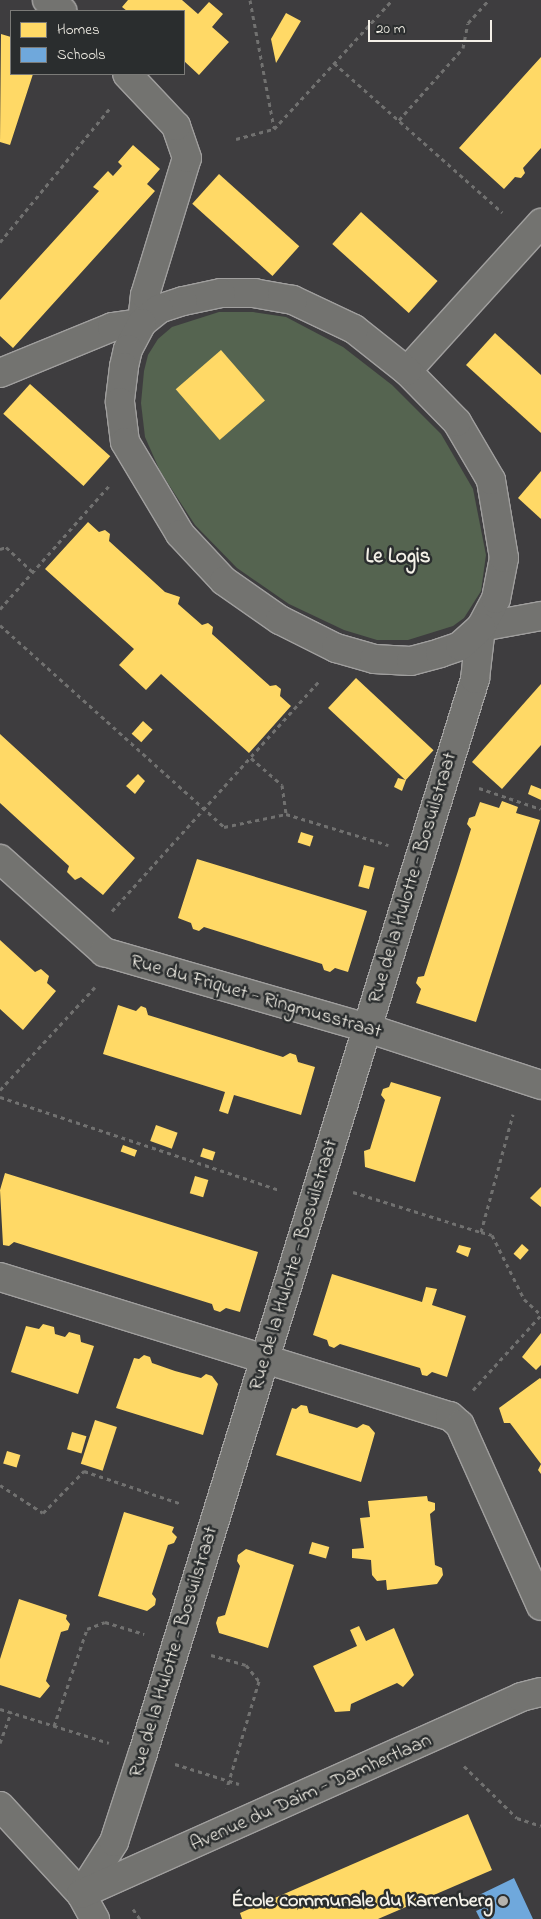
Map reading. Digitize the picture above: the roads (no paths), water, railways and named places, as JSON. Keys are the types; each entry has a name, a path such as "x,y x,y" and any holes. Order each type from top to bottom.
{"street":[{"path":"47,0 61,10"},
{"path":"130,77 176,126 187,158 145,294 142,323"},
{"path":"407,371 541,222"},
{"path":"221,293 255,293 293,300 354,329 407,371 457,422 491,480 504,558 496,599 481,627 460,646 411,661 374,659 336,648 280,620 224,581 180,534 125,442 120,402 128,349 142,323 159,309 183,301 221,293"},
{"path":"0,373 112,328 142,323"},
{"path":"481,627 541,616"},
{"name":"Rue de la Hulotte - Bosuilstraat","path":"81,1894 98,1862 114,1842 266,1360 475,679 481,627"},
{"name":"Rue du Friquet - Ringmusstraat","path":"0,859 104,952 367,1028 541,1085"},
{"path":"0,1277 450,1416 460,1426 541,1606"},
{"name":"Avenue du Daim - Damhertlaan","path":"81,1894 541,1692"},
{"path":"0,1806 81,1894 95,1919"}],"place":[{"name":"École communale du Karrenberg","path":"503,1901"}],"district":[{"name":"Le Logis","path":"398,557"}]}
